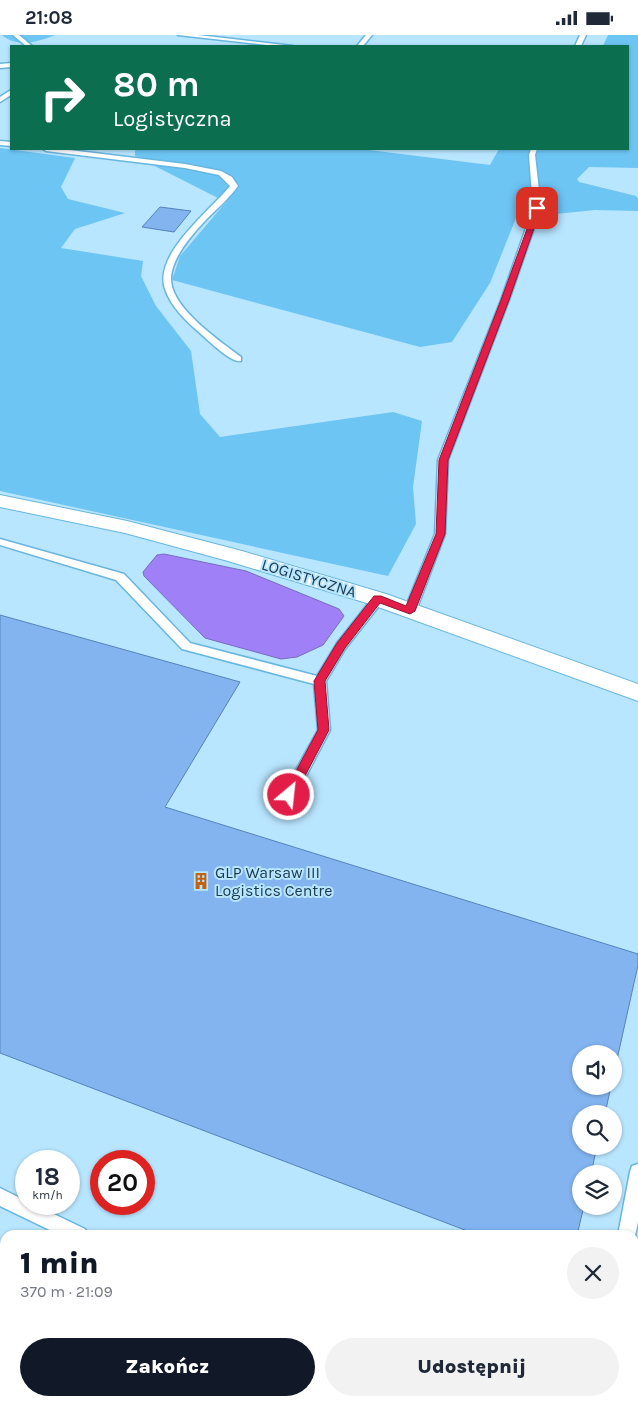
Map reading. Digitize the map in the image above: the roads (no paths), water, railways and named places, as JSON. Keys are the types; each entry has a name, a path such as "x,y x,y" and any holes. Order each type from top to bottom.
{"street":[{"name":"LOGISTYCZNA","path":"0,501 127,527 235,556 378,599 638,693"}],"lane":[{"path":"16,35 28,45"},
{"path":"181,35 200,40 275,45"},
{"path":"361,45 369,35"},
{"path":"54,150 186,166 221,173 229,179 234,186 227,196 200,222 175,256 167,279 171,293 182,309 210,338 238,359"},
{"path":"410,611 440,534 444,460 505,300 537,208 532,155 534,150"},
{"path":"0,541 120,577 186,646 320,681"},
{"path":"289,795 324,730 320,681 341,646 378,599"},
{"path":"628,1230 638,1172"},
{"path":"0,1197 69,1230"}],"place":[{"name":"GLP Warsaw III Logistics Centre","path":"201,881"}]}
